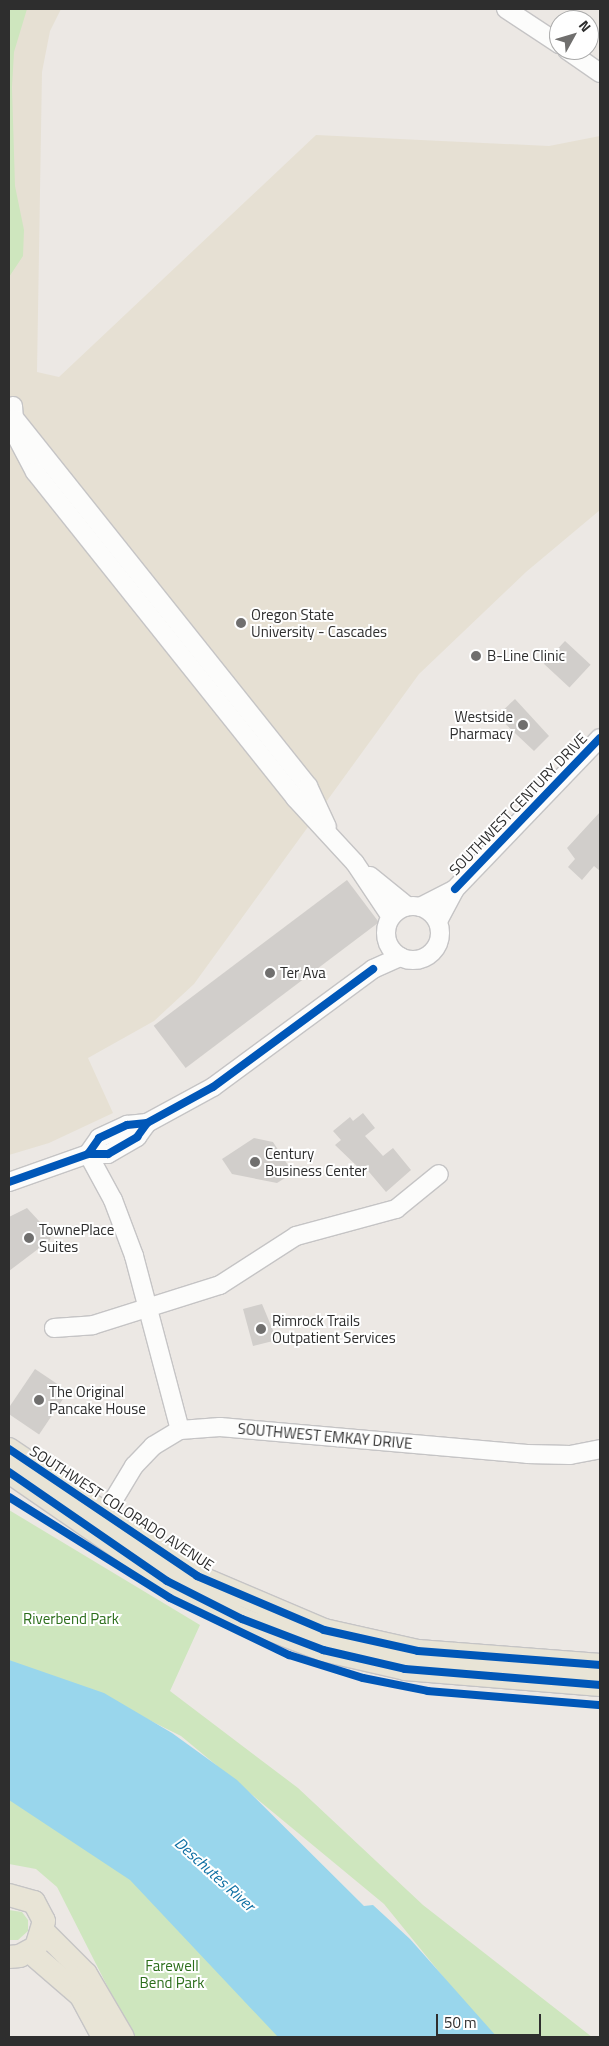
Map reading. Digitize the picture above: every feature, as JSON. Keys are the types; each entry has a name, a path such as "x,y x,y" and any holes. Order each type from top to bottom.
{"main road":[{"name":"SOUTHWEST COLORADO AVENUE","path":"9,1449 101,1521 167,1581 242,1619 323,1650 405,1669 600,1685"},
{"name":"SOUTHWEST COLORADO AVENUE","path":"9,1472 101,1521 197,1576 324,1630 418,1651 600,1665"},
{"path":"9,1895 34,1902 42,1916 44,1932 86,1974 123,2037"},
{"path":"44,1932 19,1954 81,1996 103,2037"}],"street":[{"path":"506,9 549,37"},
{"path":"581,60 600,73"},
{"path":"14,413 15,434 35,472 295,798 329,831 355,863 391,917"},
{"name":"SOUTHWEST CENTURY DRIVE","path":"9,1182 28,1177 88,1154 108,1154 137,1137 147,1123 259,1057 373,969 400,958 417,961 432,954 440,938 438,921 455,889 600,738"},
{"path":"355,863 413,907 438,921"},
{"name":"SOUTHWEST CENTURY DRIVE","path":"373,969 376,954 388,944 391,917 455,889"},
{"path":"388,944 400,958"},
{"path":"88,1154 113,1200 150,1308 180,1430"},
{"path":"54,1328 94,1324 220,1285 296,1236 396,1209 440,1174"},
{"name":"SOUTHWEST CENTURY DRIVE","path":"9,1191 28,1177"},
{"name":"SOUTHWEST EMKAY DRIVE","path":"101,1521 134,1466 153,1446 180,1430 220,1427 527,1454 570,1455 600,1449"}],"shaded area":[{"name":"Oregon State University - Cascades","path":"9,9 61,9 50,31 42,72 37,372 59,377 316,135 549,146 600,136 600,510 526,572 419,674 194,984 154,1021 88,1058 113,1113 49,1143 9,1155"}],"green space":[{"path":"9,9 27,9 14,52 12,87 15,186 24,230 23,256 9,277"},
{"name":"Riverbend Park","path":"9,1510 200,1625 170,1691 298,1788 423,1905 592,2037 492,2037 384,1904 181,1736 131,1711 9,1672"},
{"name":"Farewell Bend Park","path":"9,1780 66,1819 317,2037 133,2037 57,1887 36,1869 9,1864"},
{"path":"9,1910 22,1912 28,1920 28,1931 18,1940 9,1940"}],"water":[{"name":"Deschutes River","path":"9,1660 104,1693 172,1733 237,1780 364,1906 373,1905 410,1939 497,2037 278,2037 130,1880 9,1800"}],"building":[{"path":"565,641 591,665 569,688 544,664"},
{"name":"Westside Pharmacy","path":"515,699 549,736 534,751 497,716"},
{"path":"600,812 600,871 594,866 582,880 568,867 575,859 567,848"},
{"name":"Ter Ava","path":"347,880 379,922 186,1068 154,1026"},
{"path":"363,1113 375,1128 365,1136 383,1156 393,1148 411,1170 386,1192 364,1166 360,1169 335,1145 341,1140 333,1131 350,1117 353,1121"},
{"name":"Century Business Center","path":"254,1138 273,1142 293,1173 277,1183 232,1174 222,1159"},
{"name":"TownePlace Suites","path":"27,1208 51,1234 50,1240 9,1271 9,1217"},
{"name":"Rimrock Trails Outpatient Services","path":"262,1304 277,1340 253,1346 243,1309"},
{"name":"The Original Pancake House","path":"35,1369 68,1391 39,1434 9,1414 9,1408"}],"cycle path":[{"path":"455,889 600,738"},
{"path":"88,1154 99,1138 127,1125 147,1123 213,1087 373,969"},
{"path":"9,1182 88,1154 108,1154 137,1137 147,1123"},
{"path":"9,1449 197,1576 324,1630 418,1651 600,1665"},
{"path":"9,1472 167,1581 242,1619 323,1650 405,1669 600,1685"},
{"path":"9,1497 170,1598 289,1655 363,1678 428,1691 600,1705"}],"place":[{"name":"Oregon State University - Cascades","path":"241,623"},
{"name":"B-Line Clinic","path":"476,656"},
{"name":"Westside Pharmacy","path":"523,725"},
{"name":"Ter Ava","path":"270,973"},
{"name":"Century Business Center","path":"255,1162"},
{"name":"TownePlace Suites","path":"29,1238"},
{"name":"Rimrock Trails Outpatient Services","path":"261,1329"},
{"name":"The Original Pancake House","path":"39,1400"}]}
